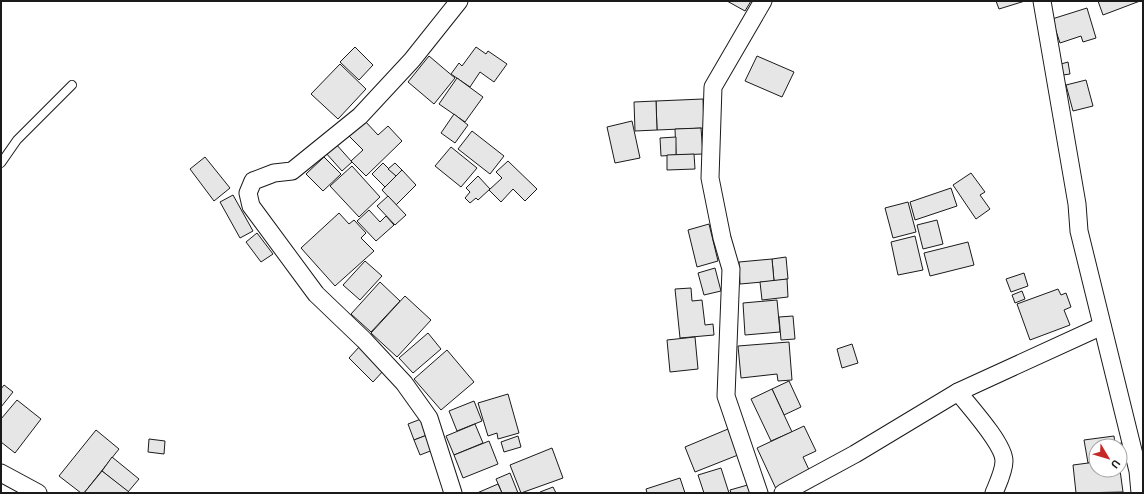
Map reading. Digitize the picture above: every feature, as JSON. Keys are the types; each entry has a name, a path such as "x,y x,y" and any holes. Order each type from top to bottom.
{"street":[{"path":"453,493 429,418 417,400 404,382 364,340 316,294 251,206 248,193 253,180 274,173 292,171 360,116 412,60 459,1"},
{"path":"759,493 726,396 731,269 722,238 710,178 714,87 763,1"},
{"path":"1042,1 1077,204 1080,231 1138,471 1140,493"},
{"path":"782,493 854,454 958,392 1102,326"},
{"path":"958,392 996,440 1003,453 1004,461 994,493"},
{"path":"1,473 38,493"}],"lane":[{"path":"1,163 17,140 72,85"}],"building":[{"path":"727,1 751,1 745,11"},
{"path":"996,1 1025,1 999,9"},
{"path":"1098,1 1140,1 1103,15"},
{"path":"1087,8 1096,38 1083,42 1081,36 1060,43 1052,19"},
{"path":"355,47 373,65 359,80 340,62"},
{"path":"476,47 486,54 488,51 507,64 494,82 480,72 470,87 451,74 459,63 462,66"},
{"path":"429,56 455,78 434,104 408,82"},
{"path":"757,56 794,72 782,97 745,81"},
{"path":"1068,62 1070,74 1063,75 1061,64"},
{"path":"340,64 366,89 338,119 311,94"},
{"path":"457,78 483,97 465,122 439,104"},
{"path":"1086,80 1093,106 1073,111 1066,85"},
{"path":"703,99 704,128 657,130 656,101"},
{"path":"656,101 657,130 635,131 634,102"},
{"path":"454,114 468,125 455,143 441,133"},
{"path":"364,120 378,135 388,126 402,141 366,176 351,161 363,150 348,135"},
{"path":"632,121 640,158 615,163 607,127"},
{"path":"701,128 703,154 676,155 675,129"},
{"path":"472,131 504,156 490,174 458,149"},
{"path":"676,137 676,155 661,156 660,138"},
{"path":"335,143 352,162 342,171 325,152"},
{"path":"451,147 477,168 461,187 435,166"},
{"path":"694,154 695,169 667,170 667,155"},
{"path":"205,157 230,188 214,201 190,169"},
{"path":"324,157 341,174 323,191 306,174"},
{"path":"508,161 537,189 525,201 513,189 501,202 489,190 502,178 496,172"},
{"path":"383,163 396,176 385,187 372,174"},
{"path":"395,163 402,170 396,176 388,169"},
{"path":"352,166 380,197 359,217 330,186"},
{"path":"402,170 416,185 396,205 382,190"},
{"path":"971,173 985,192 980,195 990,209 976,219 953,185"},
{"path":"478,176 490,189 478,200 476,198 470,203 465,198 470,192 466,188"},
{"path":"951,188 957,206 915,220 910,202"},
{"path":"233,195 253,231 240,238 220,202"},
{"path":"388,196 406,215 395,225 377,206"},
{"path":"908,202 916,232 893,238 885,208"},
{"path":"369,210 380,222 386,216 394,225 376,241 357,221"},
{"path":"339,213 349,224 354,220 366,233 361,238 374,251 335,286 301,248"},
{"path":"937,220 943,244 923,249 917,225"},
{"path":"709,224 718,261 697,267 688,230"},
{"path":"257,233 273,254 261,262 246,242"},
{"path":"915,236 923,270 898,275 891,242"},
{"path":"968,242 974,265 930,276 924,253"},
{"path":"786,257 788,279 774,281 772,259"},
{"path":"772,259 774,281 740,284 739,262"},
{"path":"365,261 382,276 360,300 343,285"},
{"path":"715,268 721,291 704,295 698,273"},
{"path":"1024,273 1028,286 1011,292 1006,279"},
{"path":"787,279 788,297 762,300 760,282"},
{"path":"380,282 400,301 371,332 351,314"},
{"path":"691,288 692,301 702,300 705,325 713,324 714,335 680,338 675,289"},
{"path":"1058,289 1061,295 1066,293 1071,307 1064,310 1070,325 1030,340 1017,304"},
{"path":"1022,291 1025,299 1015,303 1012,295"},
{"path":"405,296 431,320 397,357 371,333"},
{"path":"777,300 780,332 745,335 743,303"},
{"path":"793,316 795,339 781,340 779,317"},
{"path":"428,333 441,349 413,373 399,358"},
{"path":"695,337 698,369 670,372 667,340"},
{"path":"789,342 792,380 778,381 777,374 741,378 738,346"},
{"path":"852,344 858,363 842,368 837,349"},
{"path":"360,346 384,370 373,382 349,358"},
{"path":"447,350 474,382 441,410 414,379"},
{"path":"789,381 801,407 784,415 772,389"},
{"path":"4,385 13,392 1,407 1,389"},
{"path":"772,389 792,432 771,441 751,399"},
{"path":"508,394 519,433 498,439 497,433 488,436 478,403"},
{"path":"17,400 41,419 15,453 1,442 1,419"},
{"path":"474,401 482,421 457,431 449,411"},
{"path":"421,419 427,435 414,440 408,424"},
{"path":"475,424 483,443 454,455 446,436"},
{"path":"804,426 816,451 803,457 811,474 777,491 757,448"},
{"path":"728,429 738,455 695,472 685,447"},
{"path":"96,430 119,449 84,493 81,493 59,476"},
{"path":"427,435 433,450 420,455 414,440"},
{"path":"518,436 521,447 504,452 501,442"},
{"path":"1114,436 1114,438 1099,438"},
{"path":"149,439 165,441 164,454 148,452"},
{"path":"1088,439 1088,463 1084,440"},
{"path":"489,441 498,464 463,478 454,455"},
{"path":"552,448 563,478 521,493 510,465"},
{"path":"112,457 139,479 128,492 102,471"},
{"path":"1088,463 1088,478 1121,478 1123,492 1076,493 1073,465"},
{"path":"721,468 729,493 704,493 698,475"},
{"path":"102,471 129,492 84,493"},
{"path":"510,473 518,493 502,493 496,479"},
{"path":"680,478 685,493 647,493 646,489"},
{"path":"498,484 502,493 477,493"},
{"path":"751,484 754,493 731,493 730,490"},
{"path":"553,487 556,493 540,492"}]}
